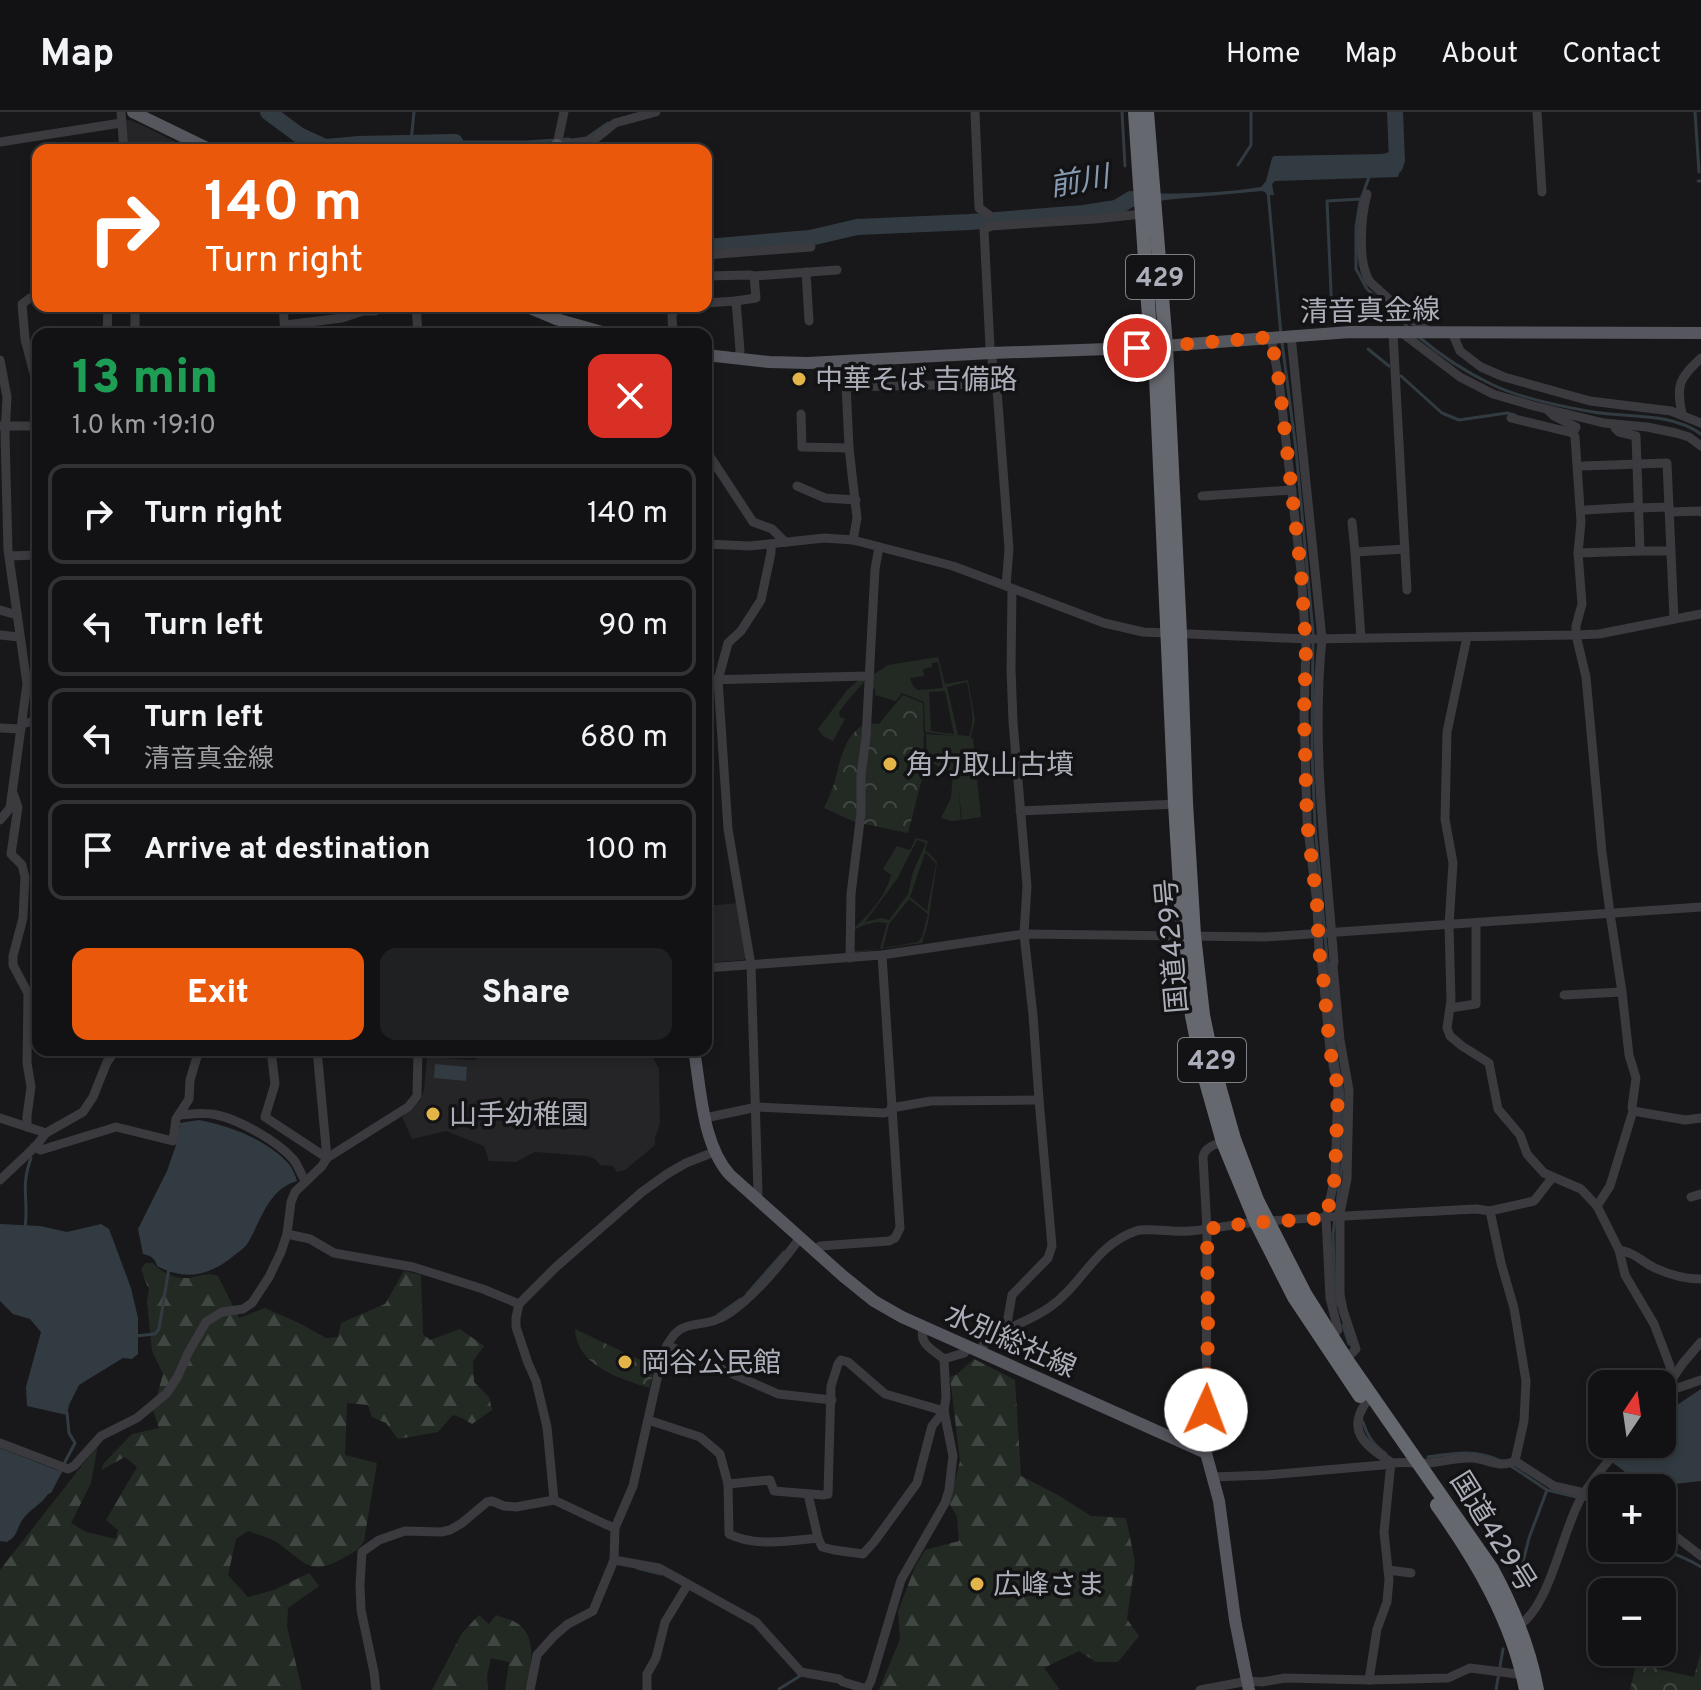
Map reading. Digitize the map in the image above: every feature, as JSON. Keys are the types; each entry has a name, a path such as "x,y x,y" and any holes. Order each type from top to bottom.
{"highway":[{"name":"国道429号","path":"1135,112 1146,186"},
{"name":"国道429号","path":"1147,112 1146,211 1158,346 1189,935 1228,1140 1294,1297 1365,1404 1484,1555 1508,1598 1528,1679 1537,1690"},
{"name":"国道429号","path":"1261,1222 1413,1463"}],"main road":[{"path":"133,112 199,144"},
{"path":"556,312 595,328"},
{"name":"清音真金線","path":"712,356 808,363 1158,346 1350,332 1701,333"},
{"name":"水別総社線","path":"695,1056 708,1137 718,1160 730,1175 874,1301 923,1327 1206,1453"},
{"path":"1206,1453 1219,1501 1235,1620 1248,1686"}],"street":[{"path":"121,112 123,144"},
{"path":"564,112 558,144 594,140 615,123 656,112"},
{"path":"975,112 979,208 989,215"},
{"path":"1537,112 1542,192"},
{"path":"0,142 121,123"},
{"path":"1367,194 1363,208 1365,275 1429,332"},
{"path":"1006,1329 1012,1295 1051,1252 1024,934 1027,886 1013,722 1009,549 997,390 991,353 984,229 1146,211"},
{"path":"712,255 811,247"},
{"path":"712,276 837,270"},
{"path":"806,272 809,321"},
{"path":"712,303 756,298 754,276"},
{"path":"32,298 22,304 25,339 32,366"},
{"path":"736,301 739,359"},
{"path":"294,328 360,312"},
{"path":"1452,332 1460,351 1481,367 1504,377 1536,398 1554,416 1576,427 1582,604 1576,635 1586,677 1602,852 1629,1055 1636,1078 1633,1111 1610,1186 1597,1206"},
{"path":"1401,333 1471,384 1493,394 1654,408 1682,414 1701,423"},
{"path":"1401,333 1407,590"},
{"path":"1281,337 1279,381 1301,571 1313,639 1304,714 1307,821 1317,904 1325,934"},
{"path":"1281,337 1319,688 1325,934 1349,1090 1347,1179 1334,1217 1330,1298 1338,1330 1330,1335"},
{"path":"25,339 32,339"},
{"path":"1682,414 1679,391 1683,375 1701,358"},
{"path":"0,360 7,397 3,426 6,552 27,684 13,793 10,808 0,820"},
{"path":"845,362 849,448 857,518 853,540"},
{"path":"846,387 995,386"},
{"path":"1548,410 1676,433 1689,437 1701,446"},
{"path":"801,414 802,447 849,448"},
{"path":"1511,418 1574,431"},
{"path":"1614,424 1619,432 1636,436 1640,551"},
{"path":"3,426 32,426"},
{"path":"712,460 753,522 772,529 785,542"},
{"path":"1583,466 1667,463 1674,619"},
{"path":"797,486 825,498 856,500"},
{"path":"1202,496 1292,490"},
{"path":"1586,510 1638,507 1701,512"},
{"path":"1352,522 1361,638"},
{"path":"712,544 750,546 811,539 853,540 953,566 1104,623 1136,631 1313,639 1576,635 1599,634 1701,614"},
{"path":"756,1198 757,1107 751,965 728,829 718,680 728,643 741,631 761,600 771,544"},
{"path":"850,958 851,894 861,813 861,775 879,547"},
{"path":"1355,552 1405,549"},
{"path":"1580,553 1671,551"},
{"path":"6,552 32,554"},
{"path":"0,610 17,615"},
{"path":"0,635 19,637"},
{"path":"1467,637 1447,732 1445,819 1453,863 1447,1028 1450,1036 1489,1063 1498,1109 1520,1135 1527,1154 1538,1168 1552,1178 1581,1189 1597,1206 1619,1250 1625,1275 1654,1324 1670,1370"},
{"path":"712,680 869,676"},
{"path":"0,728 32,722"},
{"path":"11,854 18,807 13,793"},
{"path":"1020,811 1180,804"},
{"path":"0,858 11,854"},
{"path":"11,854 22,865 25,877 23,918 13,965 28,993 27,1063 31,1097 27,1127"},
{"path":"712,968 882,955 1024,934 1265,937 1701,907"},
{"path":"1450,1008 1476,1004 1476,923"},
{"path":"815,1250 820,1246 889,1241 895,1238 900,1228 882,955"},
{"path":"1564,995 1622,992"},
{"path":"0,1180 46,1133 77,1116 90,1103 103,1069 112,1056"},
{"path":"34,1147 41,1150 116,1127 173,1141 176,1119 189,1099 190,1080 197,1056"},
{"path":"272,1056 275,1084 265,1117 327,1158"},
{"path":"318,1056 327,1158"},
{"path":"0,1443 68,1469 101,1436 151,1408 167,1393 178,1376 206,1322 222,1312 243,1309 261,1291 281,1252 295,1192 327,1158 408,1107 417,1096 418,1056"},
{"path":"705,1118 757,1107 884,1113 931,1101 1039,1100"},
{"path":"1633,1111 1685,1120 1701,1118"},
{"path":"179,1115 217,1115 258,1133 294,1160 305,1181"},
{"path":"0,1118 46,1133"},
{"path":"1206,1453 1207,1229 1203,1157 1210,1146 1228,1140"},
{"path":"554,1500 544,1414 536,1381 516,1327 519,1304 556,1267 642,1192 686,1163 714,1152"},
{"path":"944,1359 974,1349 1006,1329 1043,1312 1064,1297 1097,1256 1140,1230 1189,1231 1334,1217 1476,1209 1490,1211 1534,1201 1552,1178"},
{"path":"1490,1211 1514,1308 1526,1381 1524,1421 1510,1463"},
{"path":"1334,1217 1340,1294 1356,1349 1346,1359"},
{"path":"287,1234 310,1239 334,1253 413,1267 519,1304"},
{"path":"530,1690 537,1655 568,1624 593,1611 613,1561 615,1528 633,1486 667,1345 679,1329 714,1322 731,1312 783,1261 800,1238"},
{"path":"1619,1250 1634,1254 1652,1267 1683,1279 1701,1279"},
{"path":"613,1561 659,1568 756,1622 801,1672 839,1679 866,1689 901,1580 945,1503 949,1490 953,1456 944,1411 944,1359 922,1339 923,1327"},
{"path":"1676,1374 1701,1342"},
{"path":"667,1345 778,1394 832,1400"},
{"path":"728,1484 770,1480 774,1491 828,1494 831,1386 838,1364 844,1360 885,1394 944,1411"},
{"path":"1676,1388 1701,1380"},
{"path":"1365,1404 1358,1416 1358,1430 1367,1445 1391,1462"},
{"path":"808,1494 822,1547 863,1554 917,1483 932,1426 944,1411"},
{"path":"648,1420 700,1437 720,1454 728,1484 729,1534 748,1540 818,1538"},
{"path":"1213,1477 1469,1458 1510,1463 1554,1486 1588,1496"},
{"path":"1514,1628 1529,1617 1539,1604 1582,1496 1611,1458"},
{"path":"1369,1680 1373,1644 1387,1602 1389,1579 1384,1532 1391,1462"},
{"path":"376,1690 361,1610 360,1556 366,1547 405,1531 450,1530 492,1501 516,1507 554,1500 615,1528"},
{"path":"1676,1537 1701,1556"},
{"path":"1388,1570 1411,1573"},
{"path":"647,1690 647,1674 656,1658 665,1622 688,1584"},
{"path":"1200,1690 1248,1686 1285,1678 1448,1678 1470,1668 1528,1679"}],"shaded area":[{"path":"126,120 179,144 127,144"},
{"path":"1399,147 1401,168 1398,177 1275,181 1272,184 1274,195 1262,191 1165,200 1114,211 1113,207 1127,193 1194,193 1261,187 1274,156 1382,154"},
{"path":"739,903 747,957 743,960 712,963 712,905"},
{"path":"477,1056 652,1056 659,1069 660,1123 655,1145 625,1170 617,1172 613,1166 600,1165 587,1156 535,1152 516,1162 489,1161 484,1146 446,1131 412,1139 402,1117 416,1101 420,1102 427,1057 475,1060"},
{"path":"435,1064 467,1067 466,1081 434,1078"},
{"path":"199,1120 236,1130 259,1141 289,1164 297,1181 273,1197 248,1243 240,1251 208,1271 178,1274 157,1266 152,1258 143,1254 138,1229 167,1171 176,1145 178,1127 181,1127 179,1123"},
{"path":"0,1224 40,1226 67,1232 101,1224 109,1229 131,1288 138,1318 138,1354 132,1359 123,1358 79,1385 67,1415 27,1406 26,1387 41,1332 30,1319 13,1314 0,1301"},
{"path":"1701,1389 1701,1481 1676,1484 1676,1474 1628,1474 1612,1462 1615,1458 1676,1458 1676,1406"},
{"path":"0,1448 62,1472 51,1493 26,1516 7,1542 0,1541"}],"green space":[{"path":"938,657 945,684 968,680 975,720 970,737 973,739 981,817 962,820 958,784 961,820 941,818 951,798 953,773 958,771 956,767 952,772 927,760 926,734 957,736 925,732 924,702 902,693 896,701 875,695 872,688 874,674 888,665","holes":["938,662 943,688 918,690 913,686 910,678 924,676 923,669","967,682 972,716 969,736 958,735 947,687","945,691 954,734 931,731 929,692"]},
{"path":"859,680 864,682 839,712 840,717 845,719 833,741 823,736 818,729 848,689"},
{"path":"903,695 923,703 924,771 908,833 855,822 824,808 842,754 852,735 868,724 879,724"},
{"path":"916,838 928,841 925,851 937,862 928,923 922,943 853,953 854,928 876,904 889,883 891,875 883,869 897,846 910,850","holes":["917,840 926,843 913,872 908,894 889,920 882,918 865,922 897,879","925,853 936,864 927,911 910,897","909,899 928,914 918,942 883,948 889,924","887,923 880,949 854,951 854,930 864,925"]},
{"path":"146,1263 153,1263 180,1278 209,1274 218,1276 239,1318 265,1308 326,1338 338,1337 341,1323 385,1304 404,1271 421,1275 423,1334 430,1340 460,1329 484,1346 473,1361 474,1382 489,1397 492,1410 472,1424 453,1415 438,1432 398,1439 386,1423 372,1417 368,1405 347,1403 345,1455 377,1463 364,1541 356,1551 333,1563 316,1567 263,1536 248,1531 236,1539 228,1575 248,1597 274,1590 309,1573 319,1586 288,1608 287,1626 302,1690 0,1690 0,1570 98,1445 91,1483 71,1523 86,1532 116,1539 118,1530 106,1520 137,1467 125,1457 101,1470 132,1434 159,1428 153,1410 163,1374 152,1351 147,1301 149,1290 141,1269"},
{"path":"575,1329 655,1367 649,1388 613,1375 592,1362 583,1353"},
{"path":"974,1359 1015,1380 1021,1476 1091,1516 1126,1518 1135,1562 1127,1619 1139,1636 1118,1662 1096,1662 1079,1651 1044,1668 1060,1690 879,1690 900,1639 898,1611 915,1567 925,1550 959,1541 957,1517 949,1503 960,1461 950,1377"},
{"path":"479,1615 489,1624 496,1615 513,1621 528,1635 531,1653 525,1690 505,1690 509,1662 491,1658 488,1690 432,1690 462,1633"},
{"path":"1701,1652 1701,1690 1630,1690 1636,1666 1694,1677"}],"waterway":[{"name":"前川","path":"268,112 299,135 318,144"},
{"path":"411,142 414,112"},
{"path":"1122,112 1125,166"},
{"path":"1238,165 1251,145 1251,112"},
{"name":"前川","path":"1392,166 1397,160 1395,112"},
{"path":"1695,112 1699,172"},
{"path":"588,137 608,123"},
{"path":"455,142 569,139"},
{"name":"前川","path":"359,144 456,144"},
{"path":"1369,177 1360,202 1356,227 1356,269 1367,289 1410,329"},
{"path":"1268,191 1281,335"},
{"name":"前川","path":"712,246 810,238 857,227 1084,213 1116,208 1131,199"},
{"path":"1338,319 1332,315 1327,201 1361,199"},
{"path":"1419,337 1463,369 1514,393 1593,412 1663,419 1701,434"},
{"path":"1282,342 1296,450 1313,632 1315,826 1336,1056 1343,1093 1342,1165 1333,1234 1338,1306"},
{"path":"1368,349 1389,366"},
{"path":"1401,376 1442,413 1459,420 1507,413 1515,415"},
{"path":"25,1228 25,1186 31,1158"},
{"path":"747,1294 784,1252"},
{"path":"135,1336 155,1334 159,1329 169,1268"},
{"path":"718,1315 741,1299"},
{"path":"1343,1325 1349,1344"},
{"path":"58,1475 75,1443 69,1433 67,1413"},
{"path":"1363,1422 1372,1441 1386,1454"},
{"path":"1428,1457 1474,1453 1501,1461"},
{"path":"1511,1466 1547,1490 1529,1538 1516,1590"},
{"path":"1547,1490 1588,1500"},
{"path":"1676,1555 1701,1567"},
{"path":"637,1568 661,1574"},
{"path":"1496,1690 1503,1649"},
{"path":"779,1689 799,1675"}],"place":[{"name":"中華そば 吉備路","path":"799,379"},
{"name":"角力取山古墳","path":"890,764"},
{"name":"山手幼稚園","path":"433,1114"},
{"name":"岡谷公民館","path":"625,1362"},
{"name":"広峰さま","path":"977,1584"}],"route":[{"path":"1137,348 1271,337 1301,571 1306,648 1307,821 1330,1050 1338,1088 1335,1177 1326,1218 1207,1229 1206,1410"}]}
